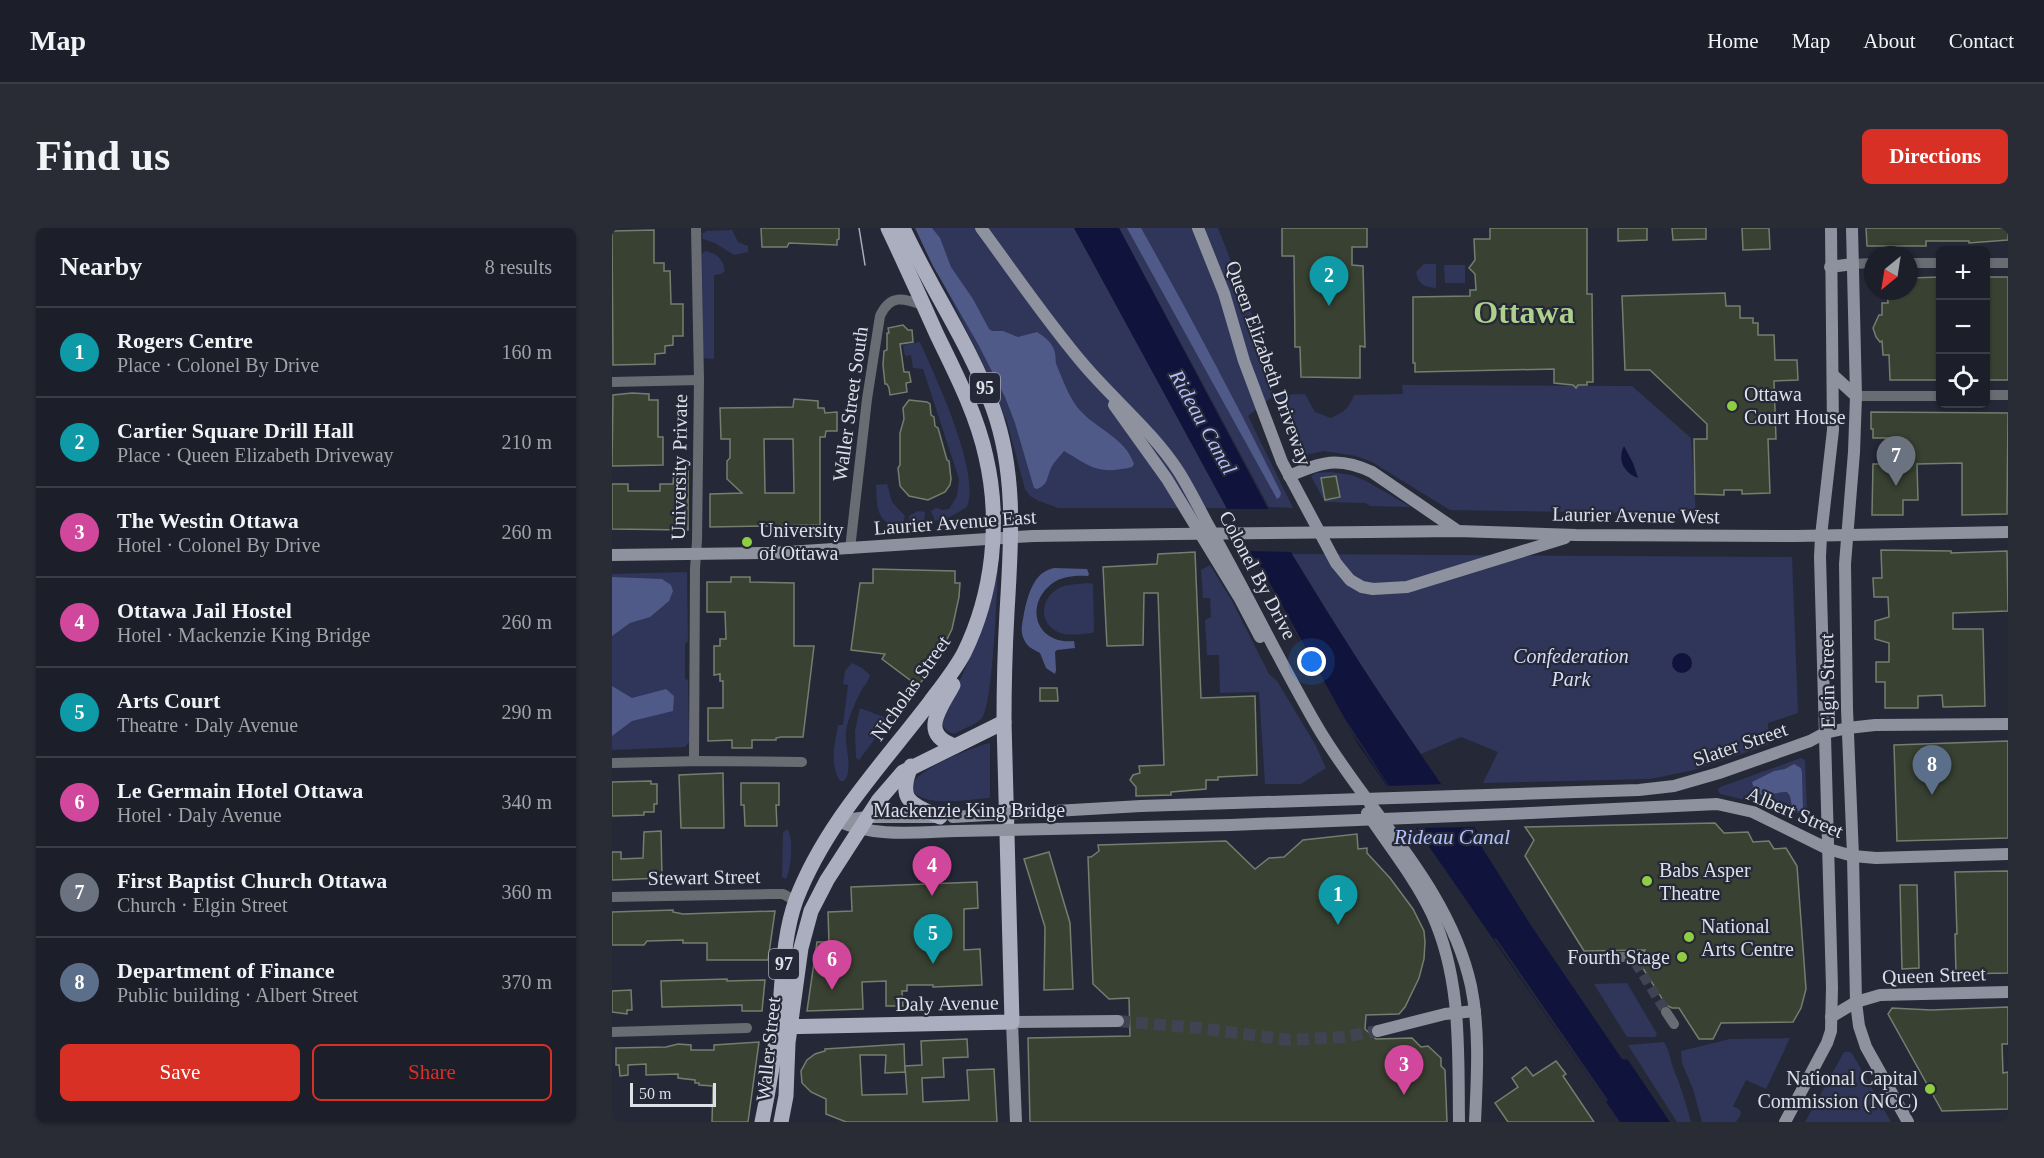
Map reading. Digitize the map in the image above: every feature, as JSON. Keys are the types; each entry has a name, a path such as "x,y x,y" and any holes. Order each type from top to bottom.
{"main road":[{"name":"Nicholas Street","path":"842,816 932,700 963,654 983,603 991,564 993,538 990,479 981,438 971,408 888,228"},
{"name":"95","path":"903,228 975,368 993,409 1002,440 1010,482 1012,537 1004,672 1004,722"},
{"name":"Colonel By Drive","path":"981,228 1036,303 1104,388 1150,435 1178,472 1247,593 1318,727 1423,879 1455,939 1471,986 1477,1046 1475,1122"},
{"name":"Queen Elizabeth Driveway","path":"1198,228 1224,293 1244,361 1265,420 1289,476 1341,572 1355,584 1373,589 1407,587 1576,535"},
{"name":"Elgin Street","path":"1785,1122 1827,1043 1831,1031 1821,536 1832,449 1831,228"},
{"name":"Elgin Street","path":"1852,228 1856,396 1845,564 1856,1002 1859,1026 1866,1047 1908,1122"},
{"path":"1830,267 1853,264"},
{"path":"1833,375 1856,396"},
{"name":"Colonel By Drive","path":"1104,388 1167,479 1240,599 1311,729 1413,881 1432,914 1450,967 1457,1013 1459,1122"},
{"path":"1289,476 1330,462 1341,462 1363,468 1458,531"},
{"name":"Laurier Avenue West","path":"1264,532 1458,531 1576,535 1821,536 2008,532"},
{"name":"Laurier Avenue East","path":"612,555 772,553 1012,537 1264,532"},
{"path":"956,746 943,741 934,725 938,711 959,671 963,654"},
{"path":"862,823 899,776 911,766 1004,722 1016,1122"},
{"name":"Slater Street","path":"1518,794 1639,790 1674,786 1708,777 1810,741 1825,733 1848,728 1875,725 2008,724"},
{"path":"911,766 905,783 909,800 916,806 946,817"},
{"name":"Mackenzie King Bridge","path":"862,823 1141,806 1518,794"},
{"name":"Albert Street","path":"1531,813 1696,804 1728,806 1764,817 1828,849 1853,856 1876,858 2008,854"},
{"name":"Mackenzie King Bridge","path":"842,816 886,832 1241,825 1531,813"},
{"name":"Waller Street","path":"781,1122 786,1096 783,1027 789,928 796,901 810,871 842,816"},
{"name":"Waller Street","path":"762,1122 808,920 826,880 862,823"},
{"name":"Queen Street","path":"1831,1017 1856,1002 1880,995 2008,992"},
{"path":"1378,1031 1474,1011"},
{"name":"Daly Avenue","path":"783,1027 1118,1021"}],"street":[{"name":"University Private","path":"694,761 699,381 696,228"},
{"path":"1853,264 1864,263"},
{"path":"1918,263 1936,263"},
{"path":"1990,263 2008,263"},
{"name":"Waller Street South","path":"850,549 877,329 883,309 889,302 898,299 923,305"},
{"path":"612,382 699,381"},
{"path":"1990,395 2008,395"},
{"path":"1856,396 1936,396"},
{"path":"612,763 802,762"},
{"name":"Stewart Street","path":"612,897 783,894 796,901"},
{"path":"1584,959 1623,957"},
{"path":"1666,1012 1674,1024"},
{"path":"612,1032 747,1028"}],"green space":[{"path":"916,228 1074,228 1228,508 1058,508 1030,496 1025,489 1007,422 985,368"},
{"path":"1119,228 1218,228 1265,348 1273,395 1305,394 1315,412 1331,418 1345,409 1354,395 1403,394 1402,385 1632,386 1691,438 1696,514 1450,510 1372,462 1356,456 1324,451 1301,456 1296,454 1273,396 1248,416 1293,508 1269,507"},
{"path":"732,230 738,242 748,246 748,252 734,255 715,243 703,239 702,233 706,231"},
{"path":"705,251 719,257 725,271 714,275 714,359 703,358 702,254"},
{"path":"1424,264 1436,264 1436,288 1425,286 1418,279 1416,272"},
{"path":"1444,265 1465,265 1465,283 1445,283"},
{"path":"920,342 954,424 968,471 970,491 967,507 948,518 935,521 931,511 936,508 949,509 957,496 959,479 923,369 913,368 911,355 905,356 903,345"},
{"path":"1316,473 1352,475 1366,481 1411,507 1325,502 1311,476"},
{"path":"887,484 892,502 905,516 903,524 889,524 879,512 876,485"},
{"path":"918,511 925,512 924,522 910,522 909,516"},
{"name":"Confederation Park","path":"1292,554 1792,557 1798,713 1768,723 1768,745 1694,770 1650,779 1483,783 1498,752 1461,737 1421,754 1368,677"},
{"path":"1210,565 1232,601 1269,674 1277,681 1315,744 1326,768 1301,784 1265,784 1259,692 1220,693 1219,655 1207,655 1205,620 1211,617 1210,598 1203,598 1201,570"},
{"path":"998,567 994,646 986,708 982,718 954,734 947,731 941,723 976,644"},
{"path":"687,572 688,642 685,643 685,679 688,680 689,742 685,747 612,750 612,574"},
{"path":"1093,584 1094,631 1067,634 1053,629 1045,617 1044,610 1049,597 1061,587"},
{"path":"852,663 870,675 856,700 848,721 846,737 848,770 844,781 840,781 835,768 834,746 838,725 843,725 848,685 843,684 845,671"},
{"path":"860,708 886,718 890,712 893,714 859,760 856,758 855,731"},
{"path":"990,743 990,798 935,801 919,796 912,789 915,781 924,772 954,756"},
{"path":"1801,758 1805,760 1807,813 1781,813 1754,802 1720,794 1718,790 1720,787"},
{"path":"787,829 791,853 786,879 782,877 783,833"},
{"path":"1627,983 1657,1034 1655,1037 1627,1037 1594,984"},
{"path":"1790,1038 1766,1089 1746,1080 1733,1106 1740,1110 1741,1114 1736,1122 1702,1122 1693,1089 1682,1063 1681,1051 1730,1039"},
{"path":"1664,1042 1691,1122 1677,1122 1628,1045"},
{"path":"1844,1052 1850,1052 1853,1055 1891,1122 1805,1122"}],"shaded area":[{"path":"915,228 932,228 940,238 951,267 973,299 989,329 1018,337 1037,332 1048,341 1054,349 1056,364 1075,404 1124,447 1134,464 1132,467 1102,470 1064,451 1052,466 1045,483 1037,489 1034,488 1005,397 978,344 933,266"},
{"path":"1127,228 1141,228 1213,360 1281,493 1277,499"},
{"path":"1054,568 1087,569 1089,574 1088,576 1059,579 1046,589 1039,599 1038,620 1042,629 1050,636 1060,640 1074,641 1075,648 1055,652 1055,674 1046,668 1040,653 1026,643 1022,631 1026,606 1036,580 1047,570"},
{"path":"612,577 662,579 671,585 673,591 669,601 650,617 630,623 612,636"},
{"path":"612,686 632,698 666,689 674,696 673,711 632,721 612,736"},
{"path":"1794,764 1801,768 1802,773 1803,811 1793,811 1787,792 1762,795 1754,789 1752,782"}],"water":[{"name":"Rideau Canal","path":"1074,228 1119,228 1309,583 1420,753 1481,836 1478,841 1532,927 1622,1059 1628,1060 1670,1122 1620,1122 1358,744 1300,643"},
{"path":"1624,446 1638,478 1629,473 1623,465 1621,456"},
{"path":"1682,653 1689,656 1692,663 1689,670 1682,673 1675,670 1672,663 1675,656"}],"pier":[{"path":"1225,509 1273,509 1294,552 1247,551"},
{"path":"1256,558 1345,719 1389,786 1445,784 1478,827 1414,828 1343,720 1254,559"},
{"path":"1496,938 1608,1100 1606,1102 1494,939"}],"building":[{"path":"761,228 839,228 839,239 837,245 789,243 787,247 762,247"},
{"path":"1282,228 1367,228 1367,247 1352,247 1352,265 1363,266 1365,347 1360,346 1360,378 1301,377 1300,347 1295,347 1294,256 1282,256"},
{"path":"1490,228 1587,228 1587,294 1592,294 1593,382 1578,385 1576,388 1573,385 1554,383 1554,369 1415,372 1413,297 1470,296 1470,290 1476,290 1475,274 1469,268 1475,260 1474,239 1490,239"},
{"path":"1618,228 1647,228 1647,240 1618,241"},
{"path":"1672,228 1706,228 1706,239 1673,240"},
{"path":"1742,228 1769,228 1770,249 1743,250"},
{"path":"1866,228 2008,228 2008,240 1969,243 1969,241 1926,241 1926,246 1867,246"},
{"path":"654,230 654,263 664,263 664,271 670,271 671,304 683,304 683,336 673,336 673,345 665,346 665,353 655,354 655,364 613,365 612,231"},
{"path":"1936,277 1936,380 1890,380 1889,355 1883,355 1882,341 1880,342 1876,337 1873,328 1879,315 1882,315 1882,303 1888,303 1888,300 1918,300 1918,278"},
{"path":"1990,277 2008,277 2008,380 1990,380"},
{"name":"Ottawa Court House","path":"1725,293 1726,306 1740,306 1740,318 1753,318 1753,323 1758,323 1758,335 1774,335 1775,360 1797,360 1798,380 1774,381 1776,439 1768,439 1770,493 1742,494 1742,490 1724,490 1724,495 1695,494 1694,439 1707,439 1707,424 1650,370 1625,370 1622,296"},
{"path":"903,325 908,330 912,330 913,342 900,344 904,372 909,372 911,382 906,383 907,392 890,395 889,388 885,384 883,365 884,351 887,350 887,333 889,333 888,328"},
{"path":"649,394 649,400 658,400 658,437 663,437 663,465 612,466 613,395"},
{"path":"794,399 818,401 818,408 824,408 825,413 837,412 837,431 826,431 825,437 820,437 820,525 710,527 710,494 742,493 727,479 730,439 721,439 720,408 793,407","holes":["764,439 793,439 794,493 765,493"]},
{"path":"909,400 930,404 931,415 934,417 935,426 938,428 949,461 950,485 945,492 928,500 909,496 900,486 898,468 900,465 900,433 904,419 903,408"},
{"path":"1871,412 2008,413 2007,514 1962,515 1962,463 1917,464 1918,500 1903,500 1903,515 1872,515 1873,464 1895,464 1894,438 1873,438"},
{"path":"674,471 688,471 688,530 612,529 612,484 628,484 628,491 660,491 660,484 673,484"},
{"path":"1336,476 1340,497 1325,500 1321,478"},
{"path":"1881,550 1951,551 1951,553 2007,551 2008,611 1953,613 1953,629 1983,629 1985,706 1943,707 1942,695 1918,696 1918,708 1885,708 1885,682 1876,682 1876,662 1889,662 1889,643 1875,639 1875,621 1889,617 1888,597 1874,597 1873,578 1882,578"},
{"path":"1195,552 1201,698 1255,696 1257,775 1218,777 1218,780 1206,780 1206,789 1171,792 1171,795 1136,796 1136,787 1130,780 1133,775 1140,773 1139,766 1164,765 1158,593 1144,593 1143,645 1107,646 1103,567 1157,564 1158,554"},
{"path":"873,569 955,571 955,583 960,583 952,629 936,662 918,686 882,659 885,654 851,650 860,583 873,583"},
{"path":"731,577 750,577 750,582 794,583 794,646 814,646 803,737 752,740 752,748 732,748 732,740 708,741 708,708 723,708 723,681 720,681 720,674 714,675 714,646 720,646 720,639 726,639 725,612 707,612 707,582 731,582"},
{"path":"1040,688 1057,688 1058,701 1040,701"},
{"path":"2008,741 2008,838 1897,841 1894,745"},
{"path":"723,773 724,828 681,828 679,775"},
{"path":"651,781 651,784 657,784 657,804 654,804 654,812 644,812 644,815 612,816 612,782"},
{"path":"741,783 779,783 779,805 776,805 777,826 745,826 744,805 741,805"},
{"name":"National Arts Centre","path":"1715,823 1724,833 1748,832 1753,842 1769,841 1774,849 1786,848 1797,866 1806,989 1801,1008 1793,1022 1721,1023 1713,1039 1699,1039 1679,1008 1666,1005 1639,962 1645,950 1584,951 1525,856 1534,840 1525,827"},
{"path":"661,831 662,878 612,880 612,852 621,852 621,859 643,858 644,832"},
{"path":"1357,834 1358,849 1367,848 1367,853 1390,878 1413,909 1424,931 1425,942 1424,959 1419,978 1405,1007 1399,1014 1366,1015 1365,1029 1376,1039 1412,1038 1421,1047 1428,1046 1441,1058 1441,1066 1445,1070 1447,1122 1030,1122 1028,1038 1130,1036 1129,998 1109,999 1093,984 1088,857 1099,851 1098,845 1226,841 1255,869 1269,858 1284,857 1303,840"},
{"path":"1049,852 1070,923 1073,989 1044,990 1045,927 1024,859"},
{"path":"2008,871 2008,973 1956,974 1955,872"},
{"path":"977,882 978,908 964,909 964,950 980,949 982,985 933,987 933,985 907,985 907,991 902,991 903,1006 886,1006 886,981 862,982 863,1009 807,1011 817,942 829,942 828,912 852,911 851,887"},
{"path":"1900,885 1917,885 1919,968 1902,969"},
{"path":"673,910 673,912 683,914 775,911 768,960 707,960 707,943 683,943 683,940 647,941 644,945 612,945 612,912"},
{"path":"727,979 727,981 765,980 762,1011 742,1011 742,1005 662,1007 661,981"},
{"path":"631,990 632,1010 627,1010 627,1014 612,1012 612,991"},
{"path":"2008,1007 2008,1044 2002,1044 2003,1073 2008,1072 2008,1109 1942,1111 1888,1014 1892,1008 1931,1010"},
{"path":"967,1039 968,1057 943,1058 944,1077 922,1078 923,1102 969,1100 967,1070 994,1069 997,1122 846,1122 826,1114 826,1099 811,1092 802,1083 801,1071 807,1060 825,1049 904,1044 905,1072 885,1073 886,1055 860,1055 862,1095 907,1094 905,1066 922,1065 921,1041"},
{"path":"759,1042 748,1122 712,1122 713,1086 699,1085 695,1083 695,1080 678,1078 678,1074 646,1075 646,1064 628,1065 628,1075 620,1076 619,1065 616,1065 616,1048 666,1047 678,1044 691,1045 691,1050 714,1050 714,1045"},
{"path":"1556,1061 1566,1074 1563,1076 1594,1122 1508,1122 1495,1103 1518,1087 1512,1078 1526,1067 1533,1076"}],"tunnel":[{"path":"1623,957 1632,957 1666,1012"},
{"path":"1118,1021 1198,1028 1290,1040 1342,1037 1378,1031"}],"tram line":[{"path":"859,228 865,265"}],"place":[{"name":"Cartier Square Drill Hall","path":"1329,306"},
{"name":"Ottawa Court House","path":"1732,406"},
{"name":"First Baptist Church Ottawa","path":"1896,486"},
{"name":"University of Ottawa","path":"747,542"},
{"name":"Department of Finance","path":"1932,795"},
{"name":"Babs Asper Theatre","path":"1647,881"},
{"name":"Ottawa Jail Hostel","path":"932,896"},
{"name":"Rogers Centre","path":"1338,925"},
{"name":"National Arts Centre","path":"1689,937"},
{"name":"Fourth Stage","path":"1682,957"},
{"name":"Arts Court","path":"933,964"},
{"name":"Le Germain Hotel Ottawa","path":"832,990"},
{"name":"National Capital Commission (NCC)","path":"1930,1089"},
{"name":"The Westin Ottawa","path":"1404,1095"}],"district":[{"name":"Ottawa","path":"1524,312"}]}
